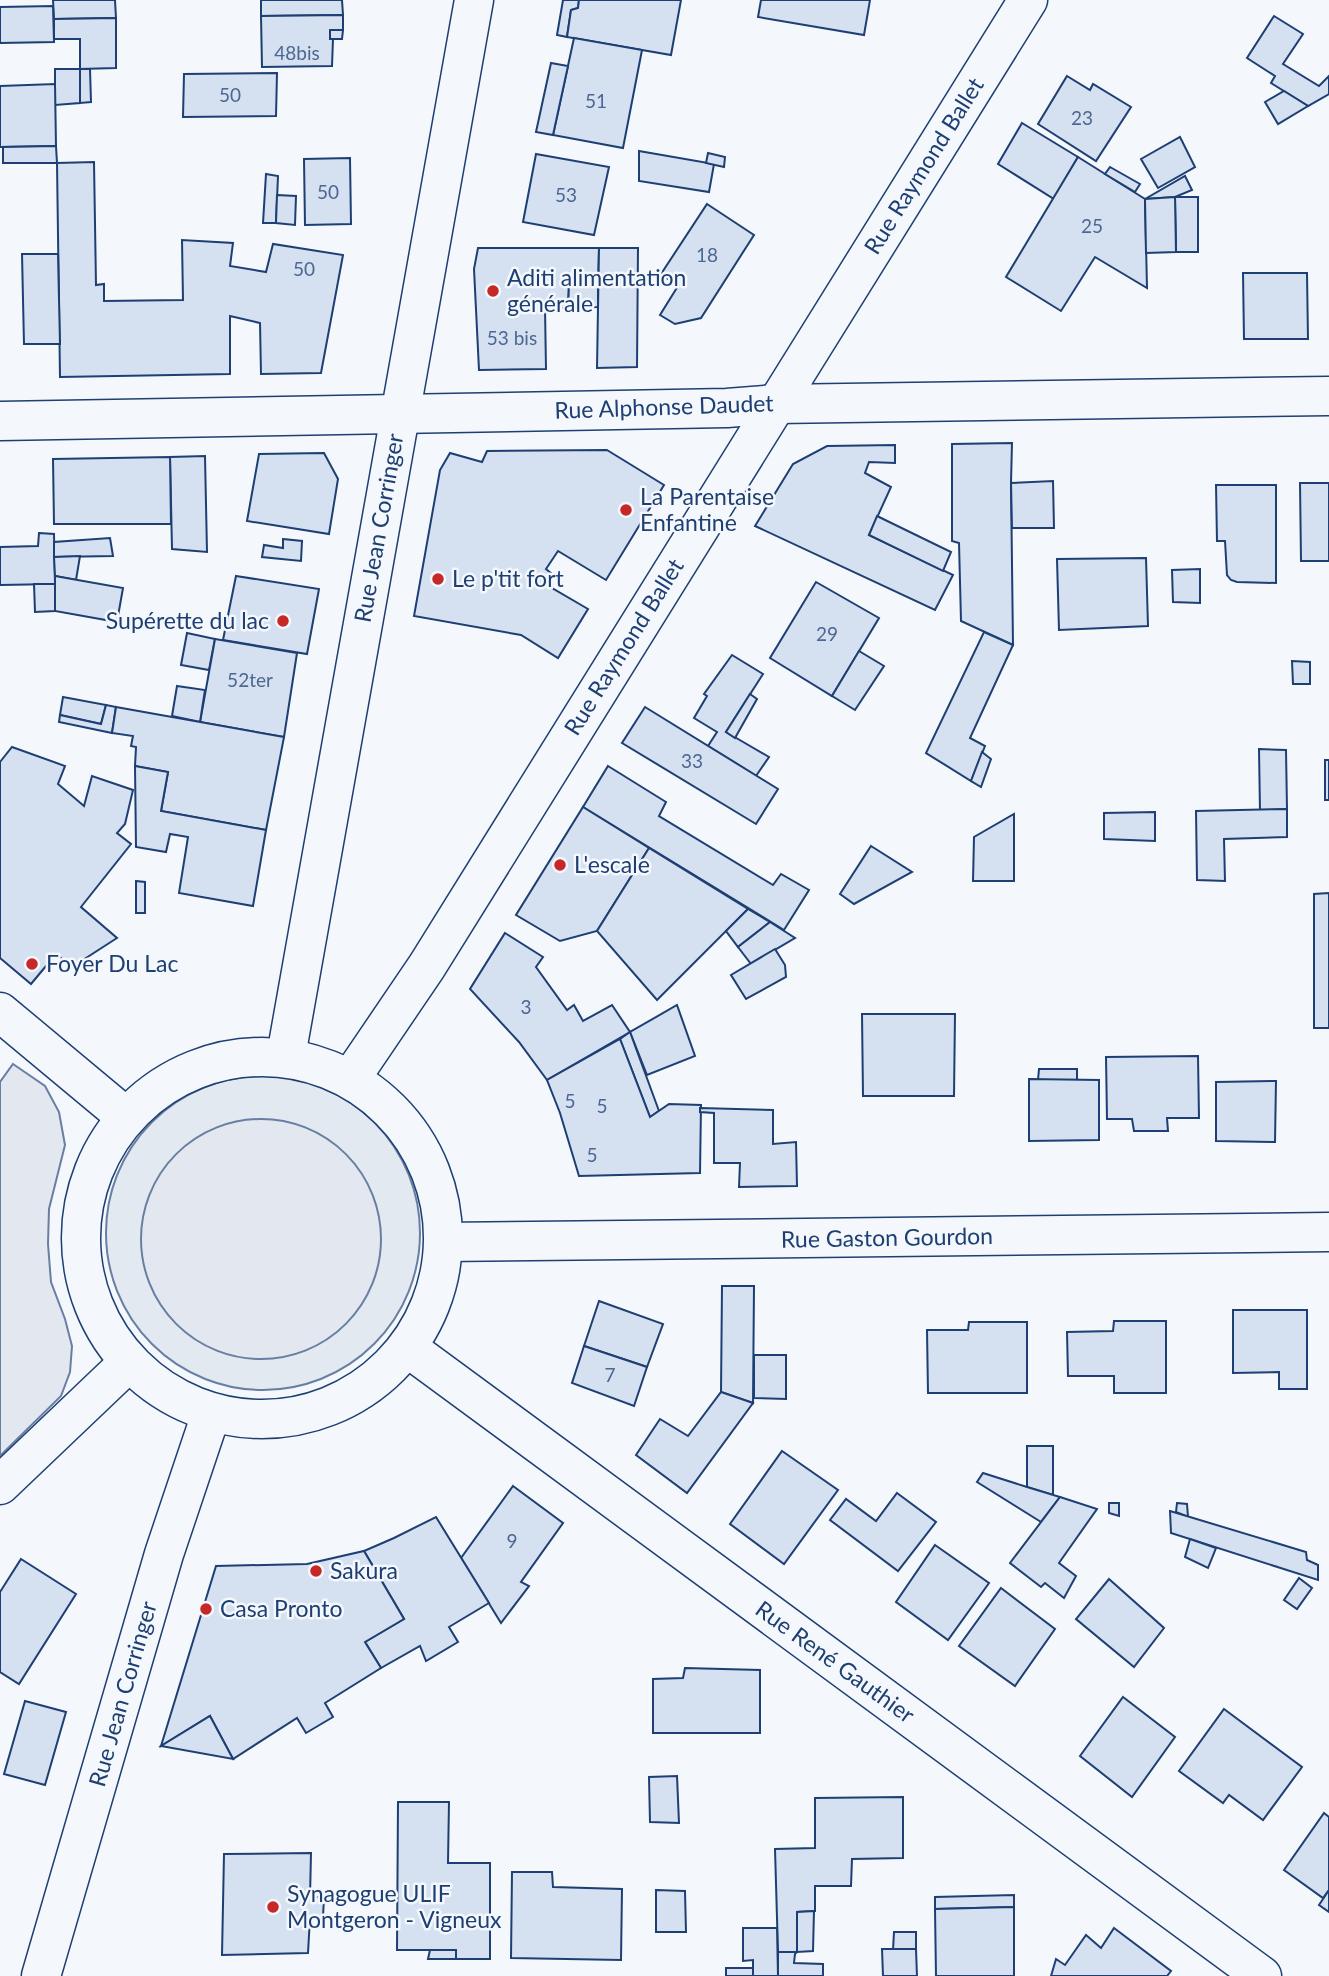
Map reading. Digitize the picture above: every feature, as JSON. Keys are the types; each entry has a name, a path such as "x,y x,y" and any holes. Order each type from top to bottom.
{"street":[{"name":"Rue Jean Corringer","path":"286,1056 474,0"},
{"name":"Rue Raymond Ballet","path":"351,1078 426,965 1028,0"},
{"name":"Rue Alphonse Daudet","path":"0,421 727,408 776,404 1329,396"},
{"path":"0,1012 126,1117"},
{"path":"286,1056 351,1078 390,1108 421,1147 440,1193 444,1242 434,1298 408,1348 369,1387 320,1412 266,1421 211,1414 166,1394 128,1363 98,1319 82,1268 82,1214 99,1159 126,1117 172,1080 227,1059 286,1056"},
{"name":"Rue Gaston Gourdon","path":"444,1242 1329,1232"},
{"name":"Rue René Gauthier","path":"408,1348 1262,1976"},
{"path":"0,1485 128,1363"},
{"name":"Rue Jean Corringer","path":"41,1976 164,1554 211,1414"}],"shaded area":[{"path":"13,1064 45,1086 59,1112 65,1145 49,1209 48,1244 51,1282 72,1346 70,1372 61,1396 0,1456 0,1082"},
{"path":"263,1076 294,1079 323,1088 350,1103 374,1122 393,1146 408,1173 417,1202 420,1233 417,1264 408,1293 393,1320 374,1344 350,1363 323,1378 294,1387 263,1390 232,1387 203,1378 176,1363 152,1344 133,1320 118,1293 109,1264 106,1233 109,1202 118,1173 133,1146 152,1122 176,1103 203,1088 232,1079"},
{"path":"249,1119 273,1119 318,1133 346,1154 361,1172 372,1193 379,1216 379,1262 372,1285 361,1306 346,1324 318,1345 296,1354 273,1359 249,1359 204,1345 185,1332 168,1315 155,1296 146,1274 141,1251 141,1227 155,1182 168,1163 185,1146 204,1133 226,1124"}],"building":[{"path":"53,0 115,0 116,18 54,19"},
{"path":"261,0 342,0 343,15 261,16"},
{"path":"563,0 579,0 578,8 571,10 567,37 557,35"},
{"path":"579,0 681,0 671,55 567,37 571,10 578,8"},
{"path":"761,0 870,0 864,35 758,17"},
{"path":"53,6 54,42 0,43 0,7"},
{"path":"343,15 343,30 330,30 330,39 333,39 332,66 262,67 261,16"},
{"path":"1274,16 1303,34 1283,64 1319,86 1329,76 1329,94 1308,106 1271,83 1275,76 1247,58"},
{"path":"116,18 116,68 80,69 80,39 54,39 54,19"},
{"path":"330,30 343,30 342,39 330,39"},
{"path":"574,38 642,50 623,148 553,135"},
{"path":"551,63 568,66 553,135 536,132"},
{"path":"55,69 80,69 80,103 55,105"},
{"path":"80,69 90,69 91,102 80,103"},
{"path":"277,73 276,116 183,117 184,74"},
{"path":"1067,76 1090,90 1093,84 1131,107 1096,161 1038,124"},
{"path":"55,84 56,146 0,147 0,86"},
{"path":"1284,91 1308,106 1278,124 1265,102"},
{"path":"1022,123 1078,157 1054,199 998,164"},
{"path":"1180,137 1195,167 1158,188 1141,159"},
{"path":"56,146 57,163 3,163 3,147"},
{"path":"639,151 714,164 709,192 639,181"},
{"path":"708,153 725,157 724,167 706,163"},
{"path":"536,154 609,167 594,235 523,222"},
{"path":"1078,157 1145,199 1147,288 1095,257 1061,311 1006,277"},
{"path":"350,158 351,224 305,225 304,159"},
{"path":"94,162 96,285 104,284 104,301 183,300 182,240 233,243 230,266 266,272 273,244 343,255 321,373 261,374 260,323 230,316 230,374 60,377 57,163"},
{"path":"1110,167 1140,184 1135,192 1105,174"},
{"path":"266,174 278,176 276,223 263,223"},
{"path":"1185,176 1192,190 1175,197 1145,199"},
{"path":"277,195 296,196 295,225 276,223"},
{"path":"1175,197 1198,197 1198,252 1176,252"},
{"path":"1175,197 1176,252 1146,253 1145,199"},
{"path":"707,204 754,235 701,318 675,324 660,315 678,286 661,274"},
{"path":"478,248 599,248 598,286 569,285 568,308 545,308 546,369 479,370 474,269"},
{"path":"599,248 638,248 637,367 597,368"},
{"path":"22,254 58,254 60,344 24,344"},
{"path":"1243,273 1307,273 1308,339 1244,339"},
{"path":"569,285 598,286 598,307 568,308"},
{"path":"1012,443 1013,645 961,621 959,543 952,541 952,444"},
{"path":"895,445 895,463 869,462 865,473 891,487 869,535 953,575 935,610 755,526 793,464 827,446"},
{"path":"607,450 664,485 606,580 558,551 546,569 552,574 547,585 588,609 558,658 521,635 414,616 440,470 450,453 482,462 487,451"},
{"path":"324,453 338,479 329,534 247,521 259,454"},
{"path":"205,456 207,552 172,549 170,457"},
{"path":"170,457 171,524 54,524 53,459"},
{"path":"1053,481 1054,528 1012,528 1011,483"},
{"path":"1300,483 1329,483 1329,561 1301,561"},
{"path":"1216,485 1276,485 1276,583 1237,582 1227,575 1225,541 1217,541"},
{"path":"877,516 951,552 943,571 869,535"},
{"path":"39,533 54,534 55,584 0,585 0,547 38,546"},
{"path":"110,538 113,556 54,557 54,542"},
{"path":"283,539 302,541 301,561 262,557 264,545 283,548"},
{"path":"80,556 76,580 55,576 54,557"},
{"path":"1146,558 1148,626 1059,630 1057,559"},
{"path":"1200,569 1200,603 1173,602 1172,570"},
{"path":"55,576 123,588 117,622 55,611"},
{"path":"236,576 319,589 307,654 223,640"},
{"path":"816,582 879,618 832,696 770,658"},
{"path":"34,584 55,584 55,611 35,612"},
{"path":"984,632 1013,645 970,738 985,746 971,781 926,753"},
{"path":"187,633 215,639 209,670 181,665"},
{"path":"215,639 297,653 284,737 200,722"},
{"path":"859,651 884,666 855,710 832,696"},
{"path":"732,655 763,674 726,732 769,757 756,776 708,746 717,732 694,718 707,696 704,694"},
{"path":"1292,661 1310,662 1310,684 1293,684"},
{"path":"177,686 205,690 200,722 172,716"},
{"path":"750,694 757,699 735,738 726,732"},
{"path":"63,697 106,705 101,724 60,715"},
{"path":"106,705 116,707 112,733 59,722 60,715 101,724"},
{"path":"116,707 284,737 266,830 161,811 168,772 135,766 136,747 131,746 133,736 112,733"},
{"path":"645,707 778,789 756,824 622,743"},
{"path":"12,747 65,766 58,784 84,806 92,776 133,790 125,824 117,833 131,844 81,907 117,938 72,967 56,954 31,984 0,958 0,762"},
{"path":"1259,749 1286,750 1287,809 1260,811"},
{"path":"982,752 991,759 981,787 971,781"},
{"path":"1325,760 1329,760 1329,800 1325,800"},
{"path":"135,766 168,772 161,811 266,830 253,906 179,893 188,837 170,834 166,852 136,847"},
{"path":"608,766 666,802 659,816 773,885 781,874 809,890 784,930 583,807"},
{"path":"583,807 649,848 597,931 560,941 516,915"},
{"path":"1287,809 1287,837 1224,839 1225,881 1197,880 1196,811"},
{"path":"1155,812 1155,841 1104,839 1104,813"},
{"path":"1014,814 1014,881 973,881 974,837"},
{"path":"871,846 912,872 854,904 840,894"},
{"path":"649,848 748,909 657,1000 597,931"},
{"path":"136,881 145,882 145,913 136,913"},
{"path":"1329,893 1329,1028 1314,1028 1314,894"},
{"path":"748,909 770,922 738,947 726,931"},
{"path":"770,922 795,938 751,964 738,947"},
{"path":"505,933 543,957 536,967 567,1010 574,1005 583,1021 612,1005 630,1032 547,1080 519,1042 470,989"},
{"path":"775,949 785,965 786,977 746,999 731,975"},
{"path":"677,1005 695,1056 647,1075 630,1032"},
{"path":"862,1014 955,1014 954,1096 863,1096"},
{"path":"630,1032 659,1111 650,1117 620,1039"},
{"path":"620,1039 650,1117 669,1104 701,1105 700,1173 579,1176 547,1080"},
{"path":"1198,1056 1199,1118 1167,1118 1168,1131 1134,1131 1132,1119 1107,1119 1106,1057"},
{"path":"1039,1069 1077,1069 1077,1080 1038,1080"},
{"path":"1029,1079 1099,1080 1099,1140 1029,1141"},
{"path":"1276,1081 1275,1142 1216,1141 1216,1082"},
{"path":"700,1108 773,1110 773,1144 796,1142 797,1186 739,1187 740,1163 714,1163 714,1113 700,1112"},
{"path":"722,1286 754,1286 753,1403 721,1392"},
{"path":"599,1301 663,1324 647,1367 584,1346"},
{"path":"1233,1310 1307,1310 1307,1389 1279,1389 1279,1372 1233,1373"},
{"path":"1114,1321 1166,1321 1166,1393 1114,1393 1114,1376 1068,1376 1067,1332 1113,1331"},
{"path":"969,1322 1027,1322 1027,1393 928,1393 927,1330 968,1330"},
{"path":"584,1346 647,1367 634,1406 572,1383"},
{"path":"754,1355 786,1355 786,1399 754,1398"},
{"path":"721,1392 753,1403 687,1493 636,1455 660,1419 688,1436"},
{"path":"1027,1446 1053,1446 1053,1495 1027,1487"},
{"path":"782,1451 838,1490 784,1564 730,1524"},
{"path":"983,1473 1060,1497 1041,1522 977,1482"},
{"path":"513,1486 563,1523 521,1582 529,1586 501,1623 461,1558"},
{"path":"897,1493 936,1522 898,1571 830,1520 846,1499 876,1521"},
{"path":"1060,1497 1097,1509 1059,1563 1076,1576 1064,1598 1045,1583 1041,1587 1010,1563"},
{"path":"1109,1503 1119,1503 1119,1516 1109,1513"},
{"path":"1177,1503 1187,1504 1188,1517 1176,1512"},
{"path":"1170,1511 1306,1552 1307,1560 1318,1565 1318,1580 1171,1533"},
{"path":"436,1517 489,1603 449,1627 458,1642 426,1661 420,1646 381,1668 365,1642 404,1619 364,1551"},
{"path":"1190,1539 1216,1548 1208,1568 1185,1557"},
{"path":"935,1545 989,1583 948,1640 896,1602"},
{"path":"364,1551 404,1619 365,1642 381,1668 325,1703 333,1717 306,1733 297,1718 233,1759 210,1716 161,1746 216,1566 307,1564"},
{"path":"21,1559 76,1594 19,1684 0,1672 0,1592"},
{"path":"1299,1578 1312,1588 1297,1609 1284,1600"},
{"path":"1109,1579 1164,1628 1134,1667 1076,1619"},
{"path":"1001,1588 1055,1629 1015,1686 959,1646"},
{"path":"685,1668 760,1670 760,1733 653,1733 653,1679 683,1678"},
{"path":"1123,1697 1175,1737 1132,1797 1080,1756"},
{"path":"25,1701 66,1712 45,1785 4,1774"},
{"path":"1224,1709 1302,1767 1263,1820 1229,1795 1223,1803 1179,1771"},
{"path":"210,1716 233,1759 161,1746"},
{"path":"677,1776 679,1823 650,1822 649,1777"},
{"path":"903,1797 903,1858 852,1859 851,1886 815,1886 815,1911 797,1912 797,1952 778,1952 775,1849 815,1848 815,1798"},
{"path":"398,1802 449,1802 448,1863 490,1863 490,1959 456,1959 456,1950 397,1950"},
{"path":"1324,1813 1329,1817 1329,1890 1323,1898 1284,1870"},
{"name":"Synagogue ULIF Montgeron - Vigneux","path":"311,1853 310,1897 324,1897 323,1917 310,1918 308,1953 222,1955 224,1854"},
{"path":"512,1872 552,1872 553,1887 622,1889 621,1960 511,1958"},
{"path":"656,1890 685,1891 686,1932 656,1932"},
{"path":"1329,1890 1329,1912 1319,1905"},
{"path":"1014,1895 1014,1907 935,1909 935,1897"},
{"path":"1014,1907 1014,1976 936,1976 935,1909"},
{"path":"814,1911 813,1951 797,1952 797,1912"},
{"path":"743,1928 777,1928 778,1976 753,1976 753,1960 743,1961"},
{"path":"1114,1928 1171,1971 1167,1976 1051,1976 1056,1959 1065,1965 1086,1935 1101,1948"},
{"path":"894,1932 916,1932 916,1949 893,1950"},
{"path":"882,1949 916,1949 917,1976 883,1976"},
{"path":"430,1950 456,1950 456,1959 428,1959"},
{"path":"778,1952 797,1952 794,1963 823,1964 823,1976 778,1976"},
{"path":"726,1968 753,1968 753,1976 726,1976"}],"place":[{"name":"Aditi alimentation générale","path":"493,291"},
{"name":"La Parentaise Enfantine","path":"626,510"},
{"name":"Le p'tit fort","path":"438,579"},
{"name":"Supérette du lac","path":"283,621"},
{"name":"L'escale","path":"560,865"},
{"name":"Foyer Du Lac","path":"32,964"},
{"name":"Sakura","path":"316,1571"},
{"name":"Casa Pronto","path":"206,1609"},
{"name":"Synagogue ULIF Montgeron - Vigneux","path":"273,1907"}]}
